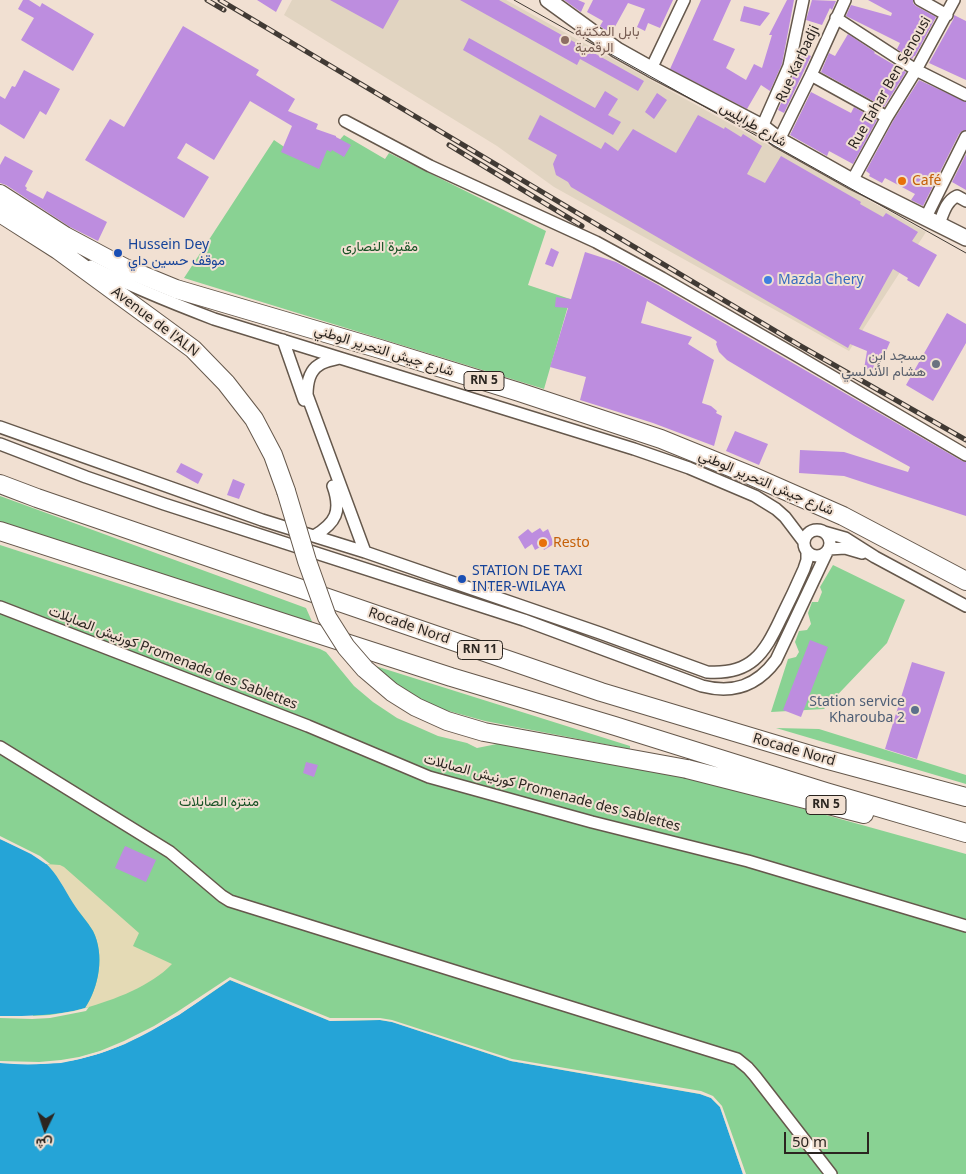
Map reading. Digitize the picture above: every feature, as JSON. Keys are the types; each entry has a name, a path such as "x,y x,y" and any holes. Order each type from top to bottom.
{"highway":[{"name":"شارع جيش التحرير الوطني","path":"0,194 65,236 125,268 176,289 510,389 662,439 843,516 966,581"},
{"name":"Avenue de l'ALN","path":"0,213 58,250 193,349 226,383 254,419 273,455 327,617 346,648 365,669 392,692 416,707 447,721 484,732 688,769 824,805 966,839"},
{"name":"Rocade Nord","path":"0,484 602,692 820,758 966,797"},
{"name":"RN 11","path":"0,530 452,676 826,792 966,833"}],"main road":[{"name":"شارع طرابلس","path":"548,0 617,50 762,127 779,140 852,181 966,238"}],"street":[{"path":"651,69 684,0"},
{"path":"762,127 789,66 803,0"},
{"name":"Rue Karbadji","path":"779,140 845,0"},
{"path":"920,0 947,15"},
{"name":"Rue Tahar Ben Senousi","path":"852,181 954,0"},
{"path":"836,18 916,70 966,95"},
{"path":"811,75 888,117"},
{"path":"345,121 430,166 596,242 786,349 966,455"},
{"path":"932,221 966,137"},
{"path":"932,221 952,198 956,196 966,201"},
{"path":"58,250 154,296 214,318 641,451 689,468 766,502 784,517 810,554 820,556 828,550 845,548 875,557"},
{"path":"283,340 336,495 337,507 333,519 325,529 314,536"},
{"path":"340,358 320,364 315,368 307,384 307,395 365,552"},
{"path":"0,427 262,520 365,552 707,672 733,671 747,665 766,647 804,569 807,560 805,538 811,531 820,530 845,538 875,557 966,606"},
{"path":"0,444 164,504 524,620 712,689 734,689 754,682 776,660 830,545 829,538 824,532"},
{"name":"كورنيش الصابلات Promenade des Sablettes","path":"0,608 299,722 429,777 592,822 748,861 966,926"},
{"path":"0,747 170,852 230,901 737,1059 748,1068 831,1174"}],"shaded area":[{"path":"292,0 506,0 926,232 849,351 554,187 497,146 284,15"}],"green space":[{"name":"مقبرة النصارى","path":"344,135 385,159 389,153 546,231 528,285 570,299 544,389 184,278 274,140 308,163 322,138 336,144"},
{"path":"0,496 306,608 314,626 0,524"},
{"name":"منتزه الصابلات","path":"0,545 320,649 326,652 354,686 373,702 397,718 438,736 467,743 477,748 507,742 686,776 966,854 966,1174 743,1174 720,1107 330,1021 200,1000 125,1044 61,1063 0,1063 0,1016 33,1016 46,864 0,839"},
{"path":"833,565 905,600 887,643 824,709 771,712 788,659 796,657 799,652 795,642 799,631 807,630 811,624 808,613 812,602 818,602 822,592 820,587"},
{"path":"369,664 630,746 630,749 485,721 445,710 425,703 391,682"},
{"path":"776,728 819,729 966,775 966,784"}],"sand":[{"path":"46,864 64,867 139,933 133,946 172,964 154,979 132,991 85,1008 94,990 99,971 97,940 91,927 72,903"}],"water":[{"path":"0,839 34,855 49,866 93,931 99,950 99,971 94,990 85,1008 32,1016 0,1016"},
{"path":"230,980 330,1021 380,1020 392,1022 511,1061 700,1094 711,1098 720,1107 743,1174 0,1174 0,1063 54,1063 85,1058 108,1051 171,1019"}],"pier":[{"path":"0,836 40,856 50,864 46,864 31,854 0,839"},
{"path":"230,977 330,1018 380,1018 392,1020 512,1059 701,1091 713,1096 722,1106 746,1174 743,1174 720,1107 711,1098 700,1094 511,1061 392,1022 380,1020 330,1021 230,980 179,1015 125,1044 101,1053 61,1063 0,1063 0,1061 39,1062 61,1060 100,1051 154,1026"},
{"path":"89,1007 86,1011 50,1018 0,1018 0,1016 50,1015"}],"building":[{"path":"23,0 29,0 40,7 42,3 94,34 73,71 21,40 34,18 18,9"},
{"path":"257,0 282,0 276,12"},
{"path":"330,0 399,0 383,29"},
{"path":"460,0 499,0 644,81 638,91 580,59 577,65"},
{"path":"564,0 578,0 585,3 581,12"},
{"path":"593,0 673,0 660,28 648,23 645,31 637,27 645,9 628,3 611,34 600,26 603,21 587,12"},
{"path":"701,0 731,0 713,40 735,49 726,68 746,80 754,64 762,68 772,35 769,35 787,0 794,0 782,64 770,91 761,85 747,109 670,69"},
{"path":"812,0 836,1 832,10 830,8 822,25 806,20"},
{"path":"868,0 913,0 916,6 936,17 912,59 897,49 900,43 846,16 851,5 891,16 892,13"},
{"path":"744,6 770,13 760,26 740,21"},
{"path":"954,15 966,21 966,80 929,63"},
{"path":"183,26 259,70 256,75 295,99 288,111 318,124 316,129 336,136 351,145 344,157 332,150 331,152 327,150 319,169 281,152 292,126 250,101 214,160 186,143 177,158 209,177 184,218 85,160 110,119 124,127"},
{"path":"848,34 874,53 906,72 884,107 821,72 829,53 835,56"},
{"path":"469,38 595,108 605,91 618,99 608,115 621,122 613,135 463,50"},
{"path":"800,52 811,56 784,113 778,110 796,69"},
{"path":"24,70 60,89 46,115 40,111 24,139 0,124 0,96 5,99 12,86 15,87"},
{"path":"919,80 966,102 966,130 959,134 923,206 911,200 915,194 885,178 882,183 869,176 870,174 866,171 893,121"},
{"path":"811,92 851,113 854,107 877,120 853,164 829,151 827,156 790,135"},
{"path":"657,93 667,100 654,119 645,112"},
{"path":"540,115 601,149 605,142 618,151 633,129 676,153 698,115 724,129 725,127 741,137 743,134 762,146 747,174 765,183 781,156 861,202 860,204 883,217 886,213 918,232 912,241 937,255 919,287 893,269 859,329 890,342 883,358 876,355 873,370 864,369 867,351 850,344 848,348 571,187 568,182 556,175 553,164 557,155 528,139"},
{"path":"966,154 966,190 952,182"},
{"path":"5,156 33,171 25,186 26,190 43,199 47,191 107,222 98,241 70,227 0,183 0,165"},
{"path":"551,248 559,252 553,267 545,264"},
{"path":"585,252 616,262 658,285 966,462 966,516 844,476 799,473 800,450 844,452 908,472 910,467 854,436 727,360 719,352 715,340 647,301 641,323 692,337 688,344 714,360 702,403 711,406 717,411 716,413 722,416 714,446 653,423 580,400 586,377 550,367 568,308 555,307 556,297 571,299"},
{"name":"مسجد ابن هشام الأندلسي","path":"947,313 966,324 966,343 933,401 906,385"},
{"path":"735,431 768,444 759,465 726,451"},
{"path":"181,463 203,474 198,484 176,472"},
{"path":"233,479 245,484 239,499 227,495"},
{"path":"540,528 543,532 548,529 554,544 544,550 542,546 535,550 532,544 525,549 518,537 528,529 532,533"},
{"path":"810,640 828,647 801,717 783,710"},
{"name":"Station service Kharouba 2","path":"912,662 945,672 917,759 885,749"},
{"path":"306,762 318,765 314,777 303,773"},
{"path":"125,846 156,860 146,882 115,868"}],"tram line":[{"path":"514,0 966,253"}],"railway":[{"path":"207,0 224,10"},
{"path":"220,0 799,345 966,440"},
{"path":"449,145 582,226"}],"place":[{"name":"بابل المكتبة الرقمية","path":"565,40"},
{"name":"Café","path":"902,181"},
{"name":"Hussein Dey موقف حسين داي","path":"118,253"},
{"name":"Mazda Chery","path":"768,280"},
{"name":"مسجد ابن هشام الأندلسي","path":"936,364"},
{"name":"Resto","path":"543,543"},
{"name":"STATION DE TAXI INTER-WILAYA","path":"462,579"},
{"name":"Station service Kharouba 2","path":"915,710"}]}
